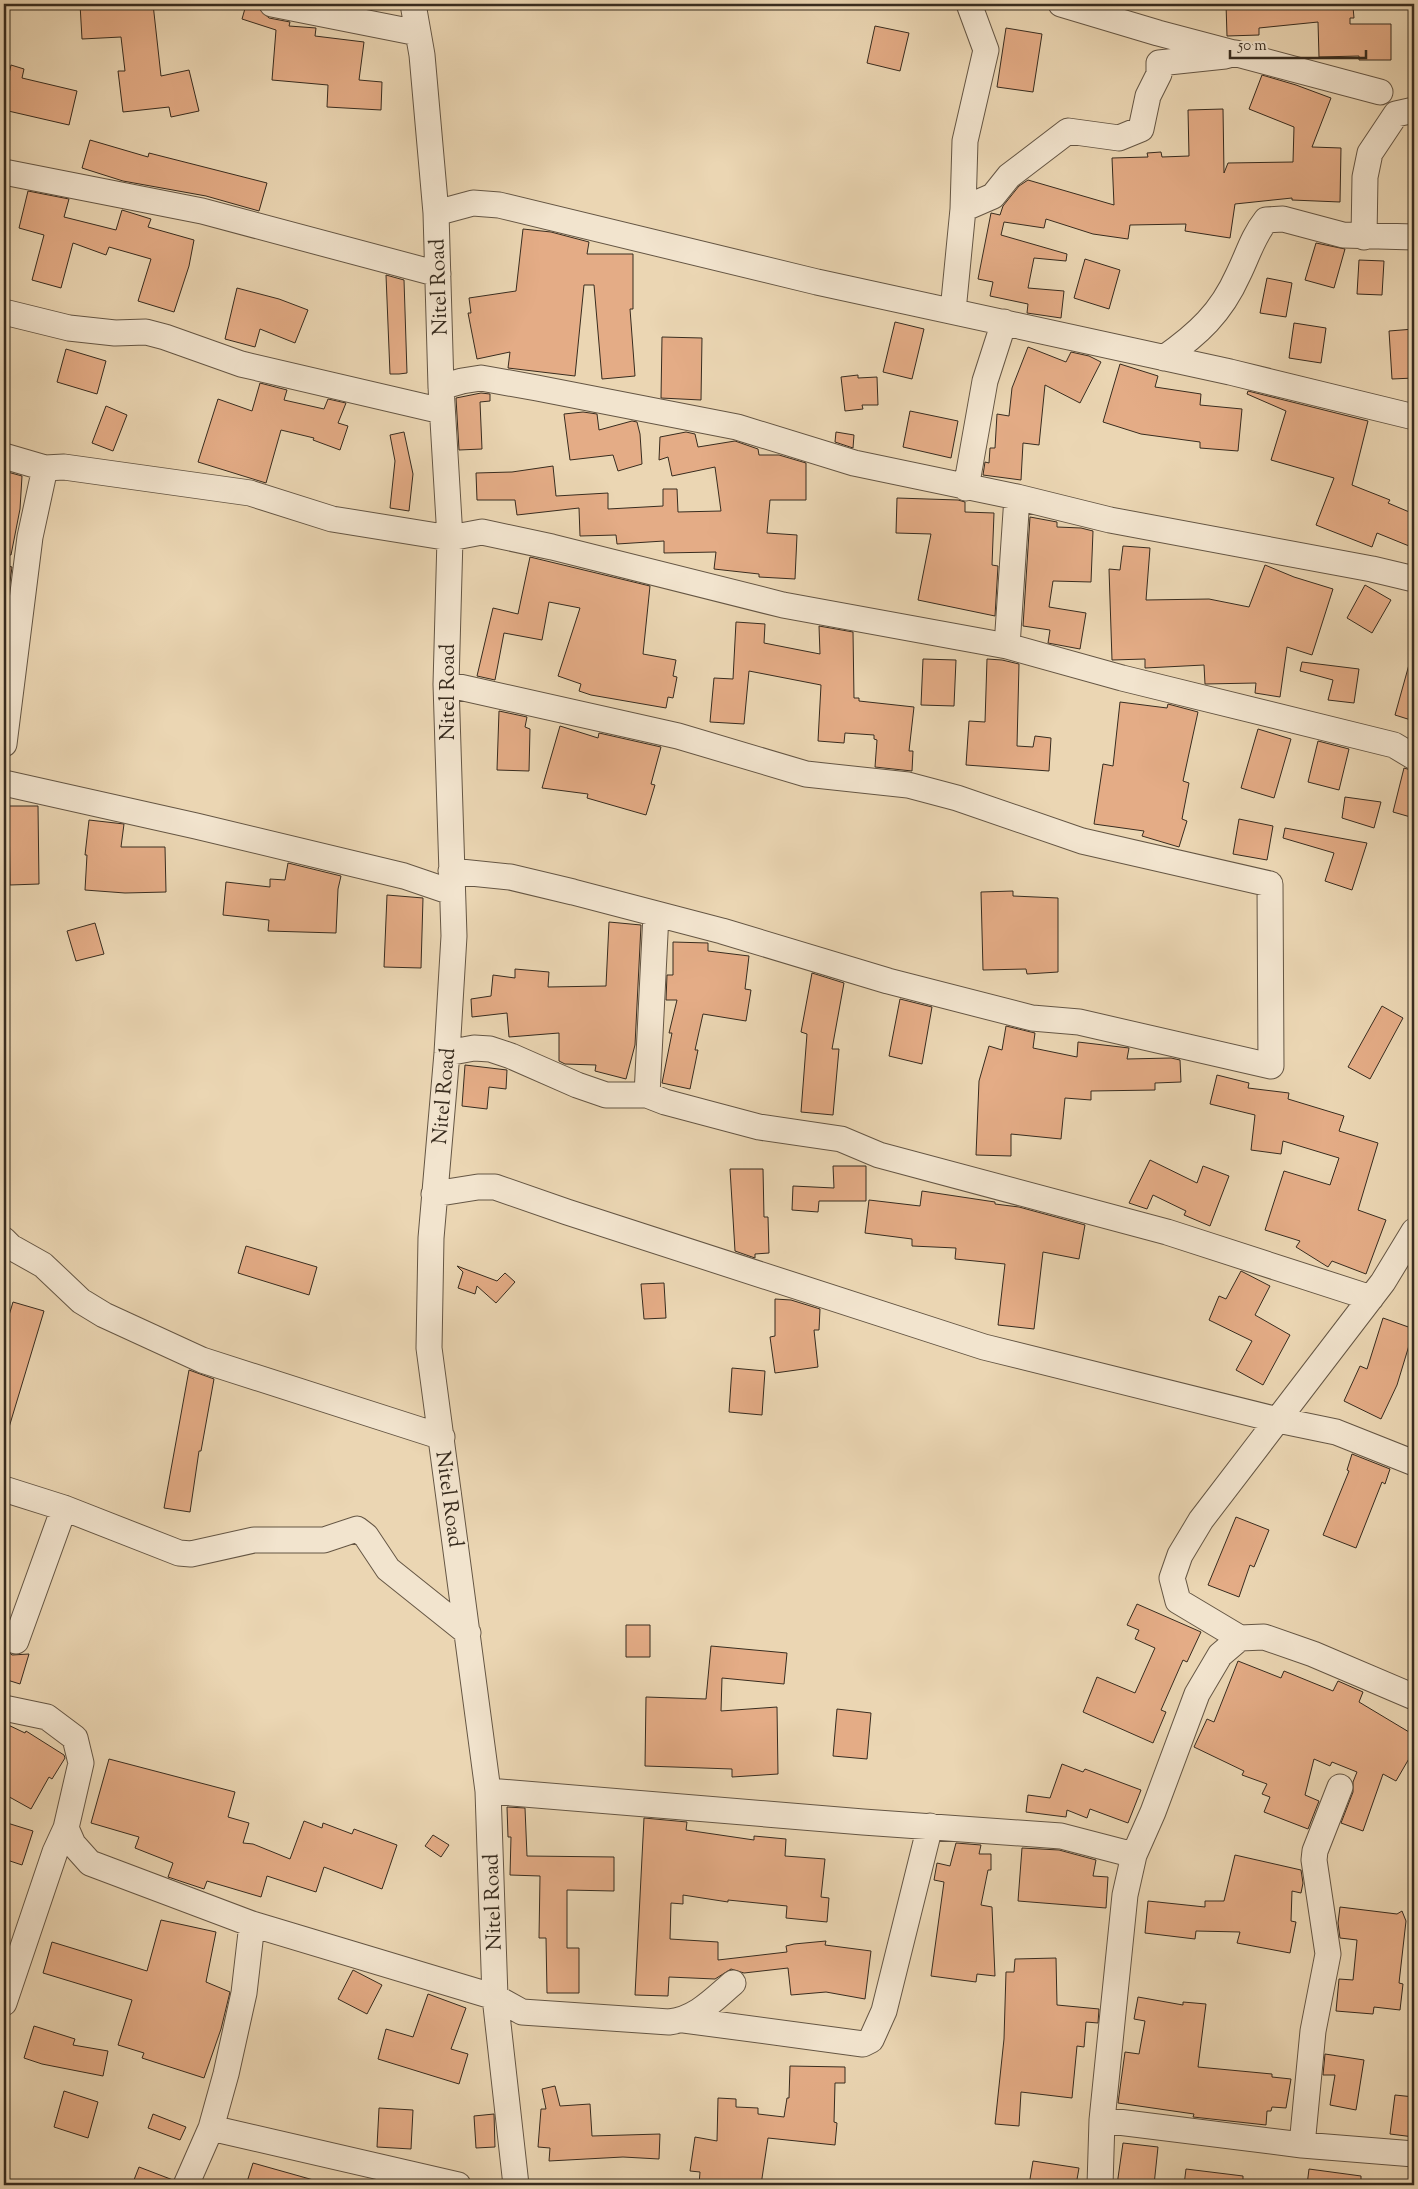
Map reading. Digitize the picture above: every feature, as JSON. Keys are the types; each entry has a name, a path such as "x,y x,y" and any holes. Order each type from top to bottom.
{"street":[{"path":"272,4 418,33"},
{"name":"Nitel Road","path":"413,4 422,55 436,213 442,399 450,538 446,684 454,936 447,1053 431,1238 429,1348 488,1791 495,1997 516,2185"},
{"path":"953,311 963,209 965,141 986,50 969,4"},
{"path":"1061,4 1380,92"},
{"path":"963,209 993,196 1009,176 1068,131 1119,138 1141,128 1148,96 1159,74 1159,63 1140,37 1134,25"},
{"path":"1159,63 1225,56 1236,53"},
{"path":"1364,237 1364,177 1370,153 1396,114 1414,110"},
{"path":"4,172 202,211 438,274"},
{"path":"436,213 473,203 499,205 817,282 1164,358 1414,417"},
{"path":"1164,358 1189,340 1217,313 1240,273 1254,236 1266,220 1283,219 1343,235 1414,237"},
{"path":"4,312 69,328 115,333 146,332 241,364 442,399 462,381 481,378 538,388 737,428 854,463 966,488 1018,497 1110,520 1372,568 1414,579"},
{"path":"966,488 985,381 1004,322"},
{"path":"4,456 44,468 64,467 250,493 332,520 450,538 482,532 552,547 783,605 1007,646 1122,678 1394,745 1414,757"},
{"path":"4,744 30,537 44,468"},
{"path":"1007,646 1018,497"},
{"path":"4,783 196,826 404,876 451,881 510,877 722,931 888,981 1032,1018 1079,1022 1270,1066 1270,884 1082,840 957,798 908,786 806,774 678,736 446,684"},
{"path":"647,1095 656,914"},
{"path":"447,1053 474,1048 490,1049 606,1095 647,1095 759,1127 841,1139 879,1155 1167,1232 1371,1298"},
{"path":"434,1194 478,1187 509,1191 567,1212 984,1347 1278,1420 1336,1432 1414,1463"},
{"path":"1412,1689 1264,1637 1240,1638 1178,1601 1172,1578 1180,1556 1201,1520 1371,1298 1414,1231"},
{"path":"4,1240 11,1247 43,1265 81,1301 96,1311 202,1360 442,1437"},
{"path":"4,1489 64,1508 179,1553 191,1554 254,1540 324,1540 357,1529 366,1536 394,1574 468,1633"},
{"path":"16,1641 64,1508"},
{"path":"1100,2185 1102,2120 1125,1895 1134,1855 1153,1812 1197,1694 1220,1655 1240,1638"},
{"path":"4,1708 48,1717 75,1738 81,1763 66,1828 55,1852 4,2003"},
{"path":"1302,2145 1313,2031 1328,1954 1314,1860 1315,1851 1340,1787"},
{"path":"488,1791 1061,1836 1134,1855"},
{"path":"66,1828 73,1844 90,1863 252,1924 495,1997 522,2012 669,2022 684,2020 863,2044 871,2040 884,2011 930,1826"},
{"path":"186,2185 211,2128 244,1993 252,1924"},
{"path":"684,2020 694,2015 733,1983"},
{"path":"1102,2120 1302,2145 1414,2154"},
{"path":"211,2128 458,2185"}],"building":[{"path":"80,4 153,4 161,76 189,70 199,111 171,117 169,107 123,112 118,71 125,71 121,37 82,39"},
{"path":"1226,4 1292,4 1292,9 1353,7 1354,18 1350,18 1350,24 1391,24 1391,60 1359,60 1359,56 1319,57 1318,22 1259,28 1259,35 1227,36"},
{"path":"246,5 259,9 269,18 290,22 289,26 316,28 315,36 364,42 359,80 382,82 381,110 327,107 328,85 272,80 276,30 242,19"},
{"path":"875,26 909,33 900,71 867,63"},
{"path":"1006,28 1042,34 1033,92 997,87"},
{"path":"11,65 24,69 22,78 77,91 69,125 4,110 4,96"},
{"path":"1262,75 1331,98 1312,147 1341,148 1340,202 1292,200 1292,198 1235,204 1230,238 1185,231 1186,224 1130,225 1128,239 1093,234 1046,219 1044,228 1004,222 1001,235 1067,254 1066,261 1034,258 1028,288 1064,291 1061,318 1027,313 1028,304 990,296 993,282 978,279 991,213 1000,215 1003,206 1019,186 1028,180 1114,205 1112,158 1148,157 1147,153 1161,152 1162,157 1189,156 1188,110 1223,109 1224,173 1228,163 1293,162 1294,127 1249,109"},
{"path":"90,140 148,157 149,153 267,183 259,211 206,196 123,181 82,168"},
{"path":"28,191 69,199 64,217 116,230 122,210 151,219 148,227 194,240 189,266 174,312 138,301 151,259 109,247 106,255 73,243 61,288 32,280 44,235 19,228"},
{"path":"523,229 551,232 589,242 587,254 633,254 633,309 630,309 635,376 602,379 594,285 584,285 575,376 508,368 510,352 477,359 468,313 471,313 469,298 516,291"},
{"path":"1316,243 1345,249 1334,288 1305,280"},
{"path":"1085,259 1120,270 1109,309 1074,298"},
{"path":"1359,260 1384,261 1382,295 1357,294"},
{"path":"386,275 404,280 407,373 390,374"},
{"path":"1267,278 1292,283 1286,317 1260,313"},
{"path":"237,288 279,299 308,310 295,343 260,329 255,347 225,339"},
{"path":"895,322 924,329 912,379 883,372"},
{"path":"1294,323 1326,328 1321,363 1289,358"},
{"path":"1414,329 1414,378 1392,379 1389,331"},
{"path":"662,337 702,338 701,400 661,398"},
{"path":"1028,347 1066,362 1071,352 1089,356 1101,362 1080,403 1045,385 1039,445 1023,443 1021,480 983,475 985,462 989,463 990,448 995,448 997,414 1009,416 1012,388"},
{"path":"66,349 106,361 97,394 57,382"},
{"path":"1120,364 1158,376 1155,387 1201,394 1200,405 1242,409 1238,451 1200,448 1200,442 1141,434 1103,422"},
{"path":"858,375 858,378 877,377 878,405 862,405 863,409 845,411 841,377"},
{"path":"260,383 287,390 284,400 324,409 328,399 346,403 338,423 348,426 340,450 313,440 314,438 281,430 266,483 198,462 218,399 252,411"},
{"path":"1248,391 1368,421 1352,485 1390,500 1388,503 1414,514 1414,548 1377,533 1372,547 1316,525 1334,478 1271,460 1286,411 1247,394"},
{"path":"481,393 490,394 490,401 480,402 482,449 459,450 456,398"},
{"path":"106,406 127,415 113,451 92,443"},
{"path":"910,411 958,421 951,458 903,447"},
{"path":"583,412 597,414 599,430 632,421 637,422 640,434 642,464 618,471 613,455 570,460 564,414"},
{"path":"404,432 413,474 409,511 390,508 395,461 390,435"},
{"path":"686,432 695,434 698,447 735,441 758,449 759,455 779,455 806,463 806,500 770,500 767,533 797,535 795,579 759,577 759,574 714,569 716,552 664,553 664,541 617,544 616,535 580,536 579,508 517,515 515,500 477,500 476,473 512,472 553,466 556,496 608,493 608,509 663,506 663,489 677,489 678,512 721,511 715,467 672,476 668,457 659,460 660,437"},
{"path":"836,432 854,435 853,448 835,442"},
{"path":"4,471 22,476 20,509 11,555 4,554"},
{"path":"897,498 958,500 965,502 965,512 994,513 992,565 998,566 995,616 918,600 931,534 896,533"},
{"path":"1030,517 1057,522 1057,527 1081,528 1093,531 1091,582 1053,581 1049,607 1086,613 1080,649 1048,643 1050,630 1023,626"},
{"path":"1123,546 1150,548 1146,600 1209,599 1249,607 1265,565 1294,577 1333,589 1312,655 1287,647 1280,697 1255,693 1256,683 1205,684 1204,665 1145,668 1145,659 1112,660 1109,569 1120,570"},
{"path":"530,557 650,586 643,654 676,660 673,676 677,677 673,698 668,697 666,708 591,695 579,691 581,684 558,676 580,608 549,602 542,640 504,633 495,680 477,676 493,608 518,614"},
{"path":"4,565 12,567 4,625"},
{"path":"1365,585 1391,600 1372,633 1347,618"},
{"path":"736,622 765,624 764,643 820,654 819,626 853,632 854,698 859,698 859,701 914,707 909,751 913,751 912,771 875,767 877,740 874,739 874,735 845,733 844,743 818,741 821,685 749,671 744,724 710,722 714,678 733,679"},
{"path":"923,659 956,660 954,706 921,705"},
{"path":"987,659 1019,664 1017,746 1033,747 1035,736 1051,738 1049,771 966,765 969,721 985,722"},
{"path":"1410,661 1414,662 1414,721 1395,715"},
{"path":"1302,662 1359,669 1354,703 1328,700 1333,680 1300,671"},
{"path":"1120,702 1167,708 1168,704 1198,712 1183,781 1189,783 1182,819 1187,821 1179,847 1142,836 1144,831 1094,824 1103,764 1113,766"},
{"path":"499,711 527,717 525,727 530,729 529,771 497,770"},
{"path":"560,726 598,738 599,733 661,747 651,784 655,785 646,815 587,798 588,794 542,788"},
{"path":"1258,729 1291,739 1274,798 1241,788"},
{"path":"1318,741 1349,749 1339,790 1308,782"},
{"path":"1404,768 1414,771 1414,818 1393,812"},
{"path":"1345,797 1381,802 1374,828 1342,818"},
{"path":"9,806 38,806 39,884 10,885"},
{"path":"1239,819 1273,826 1267,860 1233,854"},
{"path":"89,820 124,824 121,847 165,847 166,892 125,893 85,890 87,855 85,855"},
{"path":"1285,828 1367,843 1352,890 1325,881 1334,853 1283,838"},
{"path":"288,863 341,876 338,889 336,933 268,931 269,920 223,915 226,882 270,887 270,879 285,880"},
{"path":"1013,891 1013,896 1058,898 1058,972 1027,974 1026,969 983,970 981,892"},
{"path":"387,895 423,898 421,968 384,967"},
{"path":"609,922 641,925 635,1045 626,1079 595,1071 596,1065 565,1064 559,1061 559,1033 509,1037 507,1013 472,1017 471,999 491,996 493,975 515,978 515,969 549,972 548,987 606,986"},
{"path":"95,923 104,954 76,961 67,931"},
{"path":"673,942 708,943 708,951 749,956 745,989 751,990 746,1021 703,1014 695,1050 698,1050 690,1089 662,1083 672,1033 669,1033 677,1000 666,1000 667,975 673,975"},
{"path":"812,973 844,983 832,1049 839,1049 833,1115 801,1112 807,1034 801,1032"},
{"path":"900,999 932,1007 922,1064 889,1056"},
{"path":"1382,1006 1403,1018 1370,1079 1348,1067"},
{"path":"1006,1026 1035,1033 1033,1048 1077,1057 1078,1042 1129,1048 1127,1059 1171,1058 1180,1060 1181,1082 1155,1083 1155,1090 1091,1091 1091,1100 1065,1098 1061,1139 1011,1134 1011,1156 976,1155 979,1081 989,1046 1002,1050"},
{"path":"465,1065 507,1070 506,1089 489,1087 487,1109 462,1106"},
{"path":"1217,1075 1249,1083 1248,1088 1289,1093 1288,1099 1344,1116 1339,1131 1378,1143 1358,1210 1386,1220 1366,1274 1332,1261 1328,1267 1296,1247 1300,1241 1265,1230 1284,1171 1330,1185 1339,1158 1283,1141 1281,1154 1251,1150 1255,1115 1210,1104"},
{"path":"1150,1160 1197,1183 1203,1166 1229,1176 1210,1226 1184,1215 1186,1211 1153,1195 1147,1209 1129,1203"},
{"path":"833,1166 866,1166 866,1201 819,1201 818,1212 792,1210 793,1186 834,1188"},
{"path":"730,1169 763,1169 764,1217 768,1217 769,1253 755,1254 755,1258 735,1251"},
{"path":"922,1191 1019,1207 1085,1225 1079,1259 1043,1252 1034,1329 998,1325 1005,1264 955,1259 956,1248 912,1246 912,1239 865,1233 869,1200 920,1206"},
{"path":"246,1246 317,1267 309,1295 238,1273"},
{"path":"457,1266 497,1281 505,1273 515,1282 496,1303 477,1286 475,1294 458,1288 463,1272"},
{"path":"1241,1271 1270,1286 1255,1315 1290,1335 1263,1385 1236,1370 1252,1341 1209,1320 1219,1296 1226,1299"},
{"path":"664,1283 666,1318 644,1319 641,1284"},
{"path":"775,1299 791,1300 820,1309 819,1330 814,1330 818,1367 775,1373 770,1337 775,1336"},
{"path":"13,1302 44,1311 7,1434 4,1433 4,1332"},
{"path":"1383,1318 1414,1329 1397,1385 1381,1419 1344,1401 1360,1366 1367,1369"},
{"path":"732,1368 765,1371 762,1415 729,1412"},
{"path":"189,1370 214,1379 201,1451 199,1451 190,1512 164,1508"},
{"path":"1352,1454 1390,1469 1385,1484 1382,1482 1356,1548 1323,1535 1349,1471 1347,1470"},
{"path":"1236,1517 1269,1530 1254,1567 1250,1565 1239,1597 1208,1585"},
{"path":"1137,1604 1201,1632 1187,1662 1183,1660 1161,1710 1166,1712 1153,1743 1083,1712 1097,1677 1135,1693 1155,1648 1135,1639 1139,1630 1127,1625"},
{"path":"626,1625 650,1625 650,1657 626,1657"},
{"path":"711,1646 787,1653 784,1684 722,1678 721,1711 777,1707 778,1774 732,1777 732,1769 645,1766 646,1697 706,1699"},
{"path":"4,1648 12,1655 29,1654 20,1684 4,1679"},
{"path":"1238,1661 1281,1678 1284,1671 1333,1691 1338,1681 1363,1692 1359,1702 1414,1735 1414,1750 1396,1781 1383,1774 1363,1831 1341,1823 1353,1792 1353,1782 1357,1772 1332,1762 1330,1766 1314,1759 1305,1795 1319,1801 1308,1829 1264,1812 1270,1797 1262,1794 1267,1784 1242,1775 1244,1771 1194,1747 1207,1719 1214,1722"},
{"path":"837,1709 871,1713 867,1759 833,1756"},
{"path":"4,1723 25,1733 26,1731 64,1755 65,1758 52,1779 49,1777 31,1809 4,1794"},
{"path":"109,1759 235,1792 228,1817 249,1823 243,1843 253,1844 290,1859 304,1821 322,1828 323,1823 352,1834 354,1829 397,1845 382,1889 324,1867 316,1892 267,1876 261,1897 207,1881 204,1889 168,1877 173,1863 135,1848 139,1837 91,1823"},
{"path":"1062,1764 1083,1772 1085,1769 1141,1790 1128,1823 1090,1809 1087,1818 1067,1810 1066,1817 1026,1812 1028,1795 1050,1798"},
{"path":"507,1807 525,1808 527,1856 614,1857 614,1891 567,1890 567,1948 579,1948 579,1993 547,1993 546,1938 539,1938 540,1876 510,1875 511,1837 508,1837"},
{"path":"644,1818 687,1822 686,1830 754,1840 754,1836 786,1839 785,1856 825,1859 821,1897 829,1898 827,1922 786,1918 787,1906 728,1900 728,1902 683,1895 683,1904 671,1903 670,1939 718,1942 718,1960 787,1952 786,1946 826,1941 825,1945 871,1951 865,1999 826,1992 791,1995 788,1968 744,1973 731,1969 715,1979 669,1977 668,1996 635,1995"},
{"path":"4,1822 33,1831 22,1865 4,1859"},
{"path":"433,1835 449,1845 441,1857 425,1846"},
{"path":"956,1843 981,1845 979,1854 991,1854 991,1870 988,1870 981,1905 992,1907 995,1976 977,1974 976,1982 931,1976 944,1882 934,1880 937,1863 950,1866"},
{"path":"1022,1848 1059,1850 1096,1860 1093,1876 1108,1877 1106,1908 1018,1901"},
{"path":"1235,1855 1301,1870 1303,1883 1301,1893 1292,1891 1291,1921 1296,1922 1290,1953 1237,1943 1240,1932 1196,1931 1195,1939 1145,1933 1148,1901 1205,1907 1205,1901 1224,1901"},
{"path":"1340,1907 1397,1914 1402,1911 1406,1921 1399,1983 1403,1984 1400,2010 1374,2007 1373,2014 1336,2011 1339,1979 1353,1980 1357,1940 1340,1938 1338,1923"},
{"path":"161,1920 216,1932 206,1982 230,1992 221,2029 204,2078 142,2058 144,2053 118,2045 132,2000 43,1973 52,1942 147,1971"},
{"path":"1056,1958 1057,2005 1099,2009 1098,2023 1086,2022 1084,2047 1077,2046 1072,2098 1021,2092 1019,2126 995,2124 1004,2039 1006,1972 1014,1972 1015,1959"},
{"path":"353,1970 382,1985 367,2014 338,1999"},
{"path":"428,1994 466,2008 451,2049 468,2054 459,2084 378,2059 386,2029 413,2037"},
{"path":"1138,1997 1183,2005 1183,2002 1206,2004 1198,2067 1272,2074 1272,2077 1291,2079 1286,2108 1272,2107 1271,2111 1267,2111 1266,2125 1193,2117 1194,2114 1118,2103 1125,2052 1139,2054 1145,2021 1134,2019"},
{"path":"34,2026 75,2039 73,2045 108,2051 103,2076 42,2064 24,2058"},
{"path":"1325,2054 1364,2060 1356,2110 1330,2105 1335,2075 1323,2075"},
{"path":"790,2066 845,2067 845,2083 835,2083 834,2122 837,2123 835,2145 768,2138 761,2185 699,2185 700,2172 690,2171 695,2137 717,2141 718,2098 736,2099 736,2107 758,2108 758,2114 784,2117 787,2098 789,2098"},
{"path":"555,2086 560,2106 590,2104 592,2136 660,2134 659,2159 623,2157 549,2161 550,2148 538,2147 541,2109 546,2109 542,2089"},
{"path":"64,2091 98,2102 88,2138 54,2127"},
{"path":"1395,2095 1414,2097 1414,2137 1390,2134"},
{"path":"379,2108 413,2110 411,2149 377,2147"},
{"path":"153,2114 186,2127 180,2140 148,2128"},
{"path":"494,2114 495,2147 476,2148 474,2116"},
{"path":"1123,2143 1158,2147 1154,2185 1117,2185"},
{"path":"1033,2161 1079,2168 1076,2185 1029,2185"},
{"path":"253,2163 317,2181 316,2185 246,2185"},
{"path":"139,2167 173,2180 172,2185 132,2185"},
{"path":"1186,2169 1243,2176 1243,2185 1184,2185"},
{"path":"1309,2169 1361,2176 1361,2185 1307,2185"}]}
